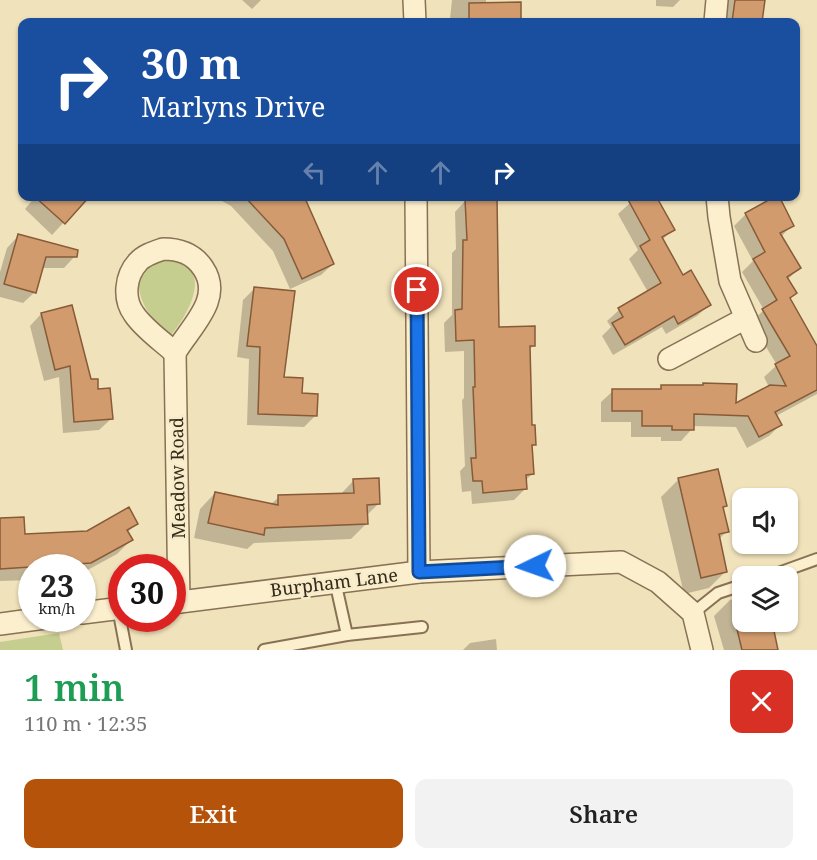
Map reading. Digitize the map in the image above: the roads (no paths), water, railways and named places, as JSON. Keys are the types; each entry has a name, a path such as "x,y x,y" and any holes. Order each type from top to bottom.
{"street":[{"path":"414,0 415,18"},
{"path":"716,18 717,0"},
{"path":"416,201 419,572"},
{"path":"717,201 730,281 756,341"},
{"path":"163,249 176,249 189,254 207,273 210,286 209,300 204,312 175,353 134,314 128,302 127,288 130,274 138,262 149,254 163,249"},
{"path":"669,358 746,318"},
{"name":"Meadow Road","path":"175,353 176,554"},
{"name":"Burpham Lane","path":"186,601 419,572 621,562 658,582 693,613"},
{"path":"693,613 702,650"},
{"path":"0,624 18,622"}],"lane":[{"path":"798,566 817,559"},
{"path":"335,581 347,636"},
{"path":"693,613 718,593 732,588"},
{"path":"264,650 347,636 422,627"},
{"path":"123,632 126,650"}]}
